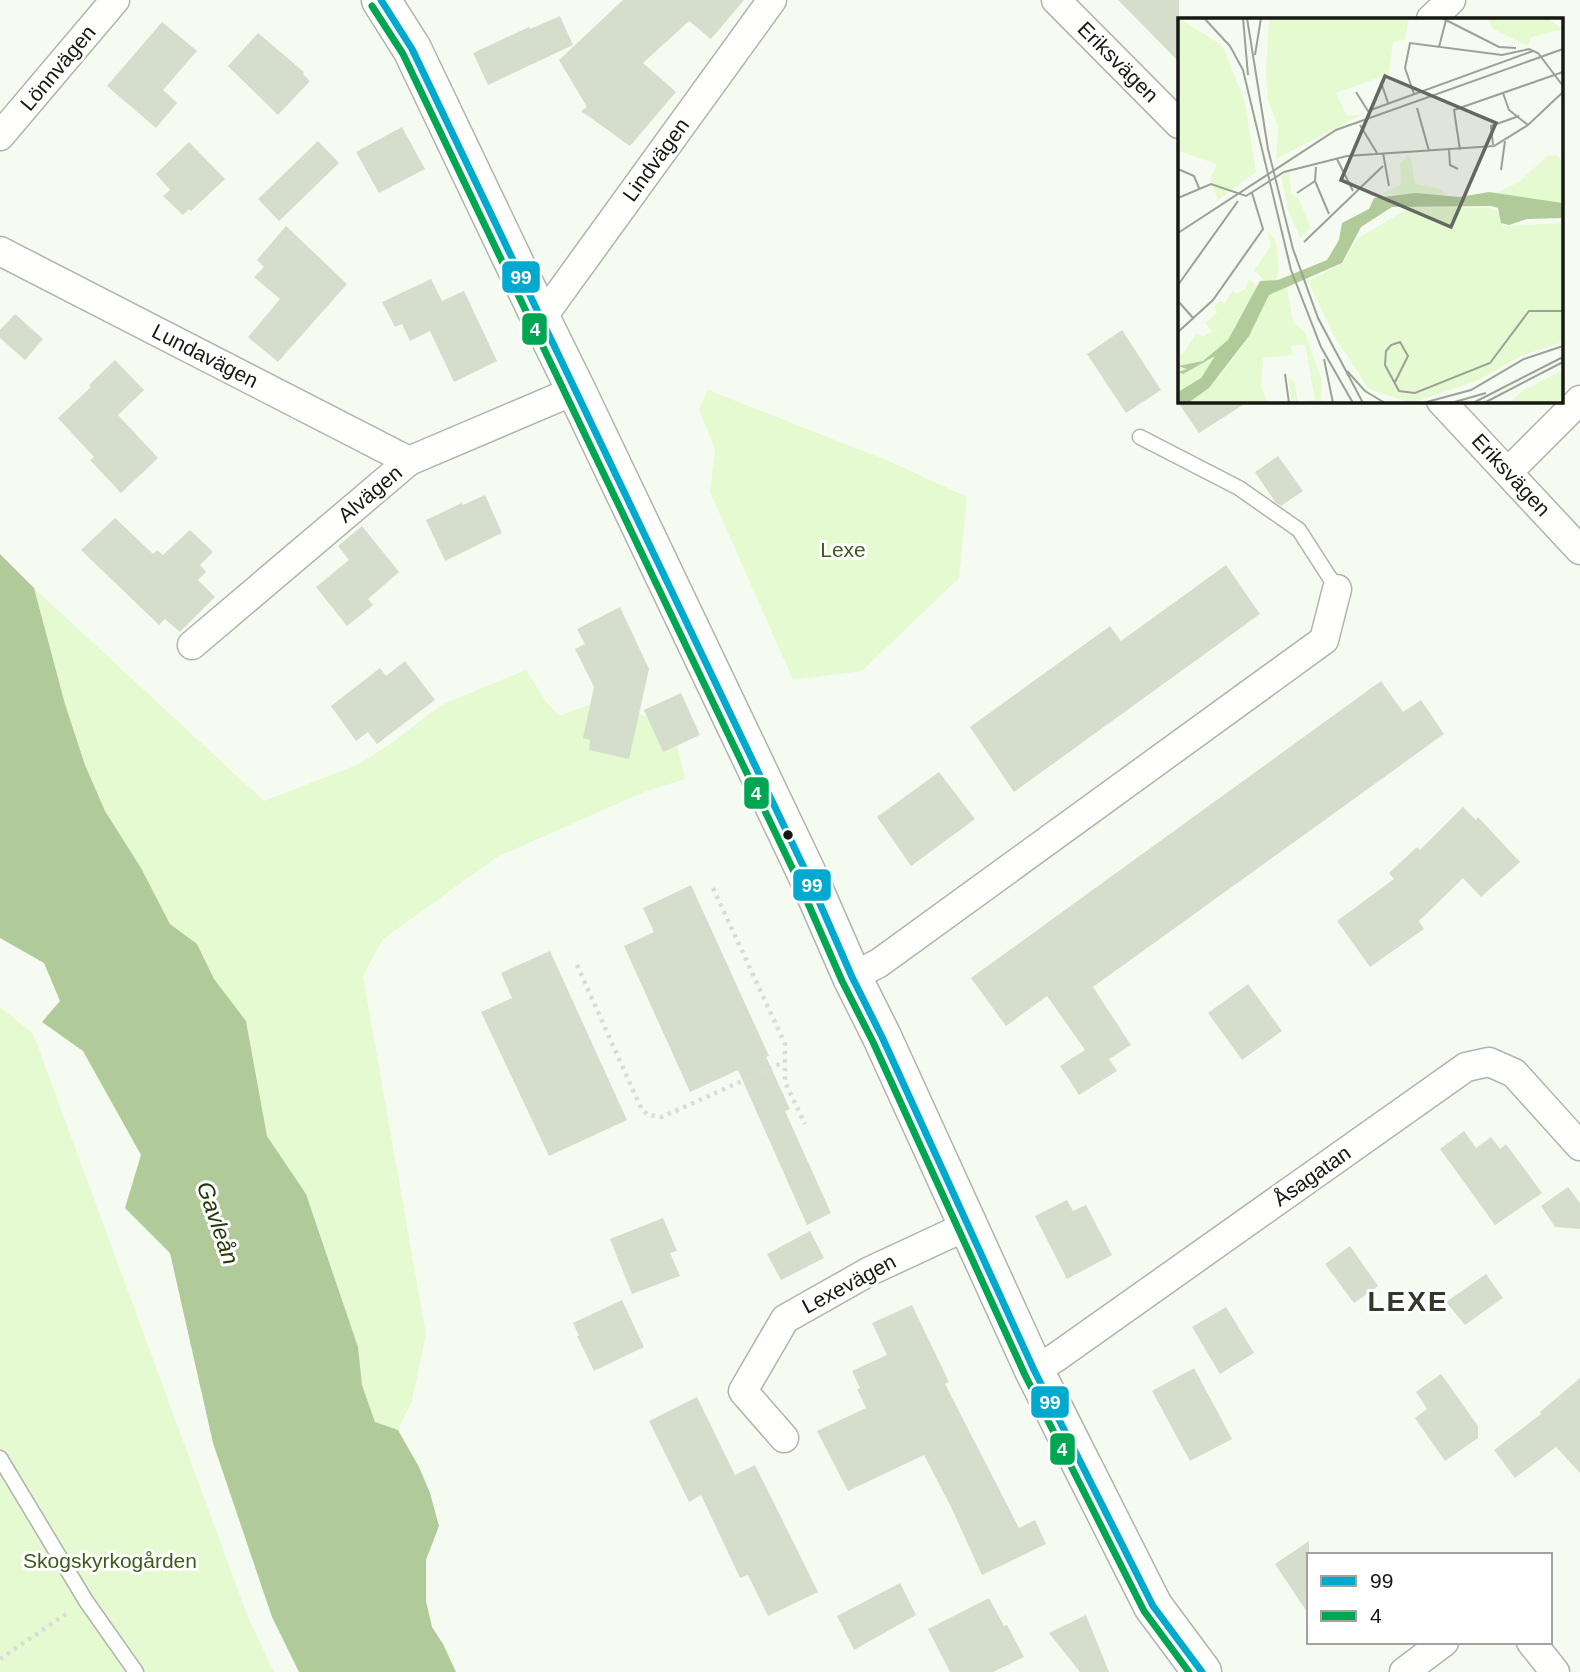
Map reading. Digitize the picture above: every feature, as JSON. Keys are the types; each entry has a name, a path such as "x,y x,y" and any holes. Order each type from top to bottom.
{"street":[{"name":"Lönnvägen","path":"0,135 115,0"},
{"path":"381,0 412,49 807,874 852,978 882,1037 1034,1370 1153,1606 1202,1672"},
{"name":"Lindvägen","path":"541,319 772,0"},
{"name":"Eriksvägen","path":"1056,0 1178,123"},
{"path":"1432,18 1451,0"},
{"name":"Lundavägen","path":"0,251 409,461"},
{"name":"Alvägen","path":"192,645 409,461 576,390"},
{"path":"1508,472 1580,400"},
{"name":"Eriksvägen","path":"1442,402 1580,550"},
{"path":"852,978 879,963 1324,640 1337,589"},
{"name":"Åsagatan","path":"1034,1370 1055,1358 1466,1067 1489,1062 1514,1073 1580,1146"},
{"name":"Lexevägen","path":"783,1438 743,1391 785,1319 870,1271 968,1223"},
{"path":"1404,1672 1441,1644"},
{"path":"1533,1644 1555,1672"}],"lane":[{"path":"1140,437 1239,488 1299,530 1337,589"},
{"path":"0,1458 86,1601 136,1672"}],"path":[{"path":"713,888 785,1044 785,1082 805,1124"},
{"path":"577,965 641,1108 648,1115 662,1117 784,1062"},
{"path":"0,1659 86,1601"}],"green space":[{"name":"Lexe","path":"708,390 889,461 967,497 959,578 862,671 793,680 710,492 715,449 699,410"},
{"path":"34,588 264,801 359,764 441,705 526,670 559,716 614,696 642,715 672,723 685,779 644,792 497,857 383,939 363,976 426,1334 412,1401 398,1430 375,1422 362,1385 358,1347 306,1194 267,1136 246,1021 214,979 197,944 170,924 141,868 105,811 85,765 65,704"},
{"name":"Skogskyrkogården","path":"0,1007 33,1033 248,1617 274,1672 0,1672"}],"water":[{"name":"Gavleån","path":"0,554 34,588 65,704 85,765 105,811 141,868 170,924 197,944 214,979 246,1021 267,1136 306,1194 358,1347 362,1385 375,1422 398,1430 430,1493 439,1526 426,1560 426,1601 432,1627 456,1672 299,1672 272,1617 213,1443 170,1253 125,1208 141,1155 83,1051 42,1022 60,1001 44,963 0,938"}],"building":[{"path":"623,0 744,0 711,39 689,21 643,63 676,92 630,146 581,111 587,107 559,60"},
{"path":"1118,0 1179,0 1178,61"},
{"path":"560,16 573,45 488,85 473,53"},
{"path":"162,22 197,51 163,90 177,103 156,128 107,86"},
{"path":"258,33 304,72 310,81 278,115 228,66"},
{"path":"402,127 425,169 379,193 356,152"},
{"path":"318,141 339,163 279,221 258,199"},
{"path":"189,142 225,179 191,211 189,209 183,215 163,196 170,190 156,174"},
{"path":"286,226 347,284 278,362 248,337 280,299 254,277 264,267 257,260"},
{"path":"431,279 442,301 464,291 497,361 454,382 430,331 410,341 402,324 395,327 382,302"},
{"path":"15,314 43,339 25,360 0,338 0,330"},
{"path":"1122,330 1161,390 1126,413 1087,354"},
{"path":"115,360 144,390 118,415 158,458 121,493 90,460 94,457 58,418"},
{"path":"1177,401 1247,402 1199,433"},
{"path":"1278,456 1303,491 1281,506 1275,502 1255,472"},
{"path":"485,495 502,533 445,561 426,520"},
{"path":"115,518 153,554 157,550 163,555 190,530 213,552 200,565 206,572 198,580 215,597 180,632 165,619 159,625 81,550"},
{"path":"362,526 399,572 368,599 373,605 347,626 316,587 349,560 338,546"},
{"path":"1226,565 1260,614 1014,792 970,727 1110,626 1121,641"},
{"path":"620,607 649,669 629,759 589,750 590,740 583,738 594,687 575,649 585,644 577,629"},
{"path":"405,661 435,700 377,744 368,732 356,741 331,706 380,668 386,676"},
{"path":"1381,681 1403,712 1421,700 1444,734 1093,987 1131,1045 1109,1059 1117,1071 1079,1095 1060,1066 1085,1050 1047,996 1006,1026 971,978"},
{"path":"681,693 700,735 663,752 644,710"},
{"path":"939,772 975,819 911,866 877,817"},
{"path":"1463,807 1476,820 1478,817 1520,862 1481,897 1463,878 1419,921 1424,929 1370,967 1337,921 1394,879 1389,873 1417,847 1420,850"},
{"path":"691,885 769,1056 766,1057 790,1109 785,1111 831,1213 807,1225 738,1070 690,1092 624,946 654,932 643,908"},
{"path":"550,951 627,1120 549,1156 481,1012 512,998 501,973"},
{"path":"1248,984 1282,1031 1242,1060 1208,1013"},
{"path":"1464,1131 1476,1148 1491,1137 1500,1149 1506,1144 1542,1193 1495,1225 1440,1149"},
{"path":"1568,1187 1580,1203 1580,1229 1555,1227 1541,1206"},
{"path":"1067,1200 1073,1211 1086,1205 1112,1255 1067,1279 1035,1216"},
{"path":"663,1218 677,1251 670,1253 680,1276 632,1294 610,1239"},
{"path":"810,1231 824,1258 781,1280 767,1254"},
{"path":"1350,1246 1378,1286 1354,1303 1325,1264"},
{"path":"1486,1274 1503,1298 1465,1325 1446,1302"},
{"path":"622,1300 644,1347 594,1371 573,1323"},
{"path":"912,1305 949,1382 945,1384 1019,1528 1035,1520 1046,1544 982,1575 924,1455 848,1491 817,1431 866,1408 852,1371 887,1355 872,1323"},
{"path":"1226,1307 1254,1353 1220,1374 1192,1327"},
{"path":"1194,1368 1232,1439 1190,1461 1152,1391"},
{"path":"1441,1374 1478,1426 1478,1438 1445,1461 1415,1418 1427,1409 1416,1392"},
{"path":"1580,1378 1580,1473 1556,1447 1515,1478 1494,1450 1541,1414 1540,1412"},
{"path":"697,1397 735,1475 755,1465 818,1592 768,1616 748,1575 740,1578 701,1495 689,1502 649,1421"},
{"path":"1309,1541 1307,1612 1275,1564"},
{"path":"900,1583 916,1615 854,1650 837,1616"},
{"path":"989,1598 1024,1657 993,1672 950,1672 928,1629"},
{"path":"1086,1615 1109,1672 1080,1672 1049,1633"}],"transit line":[{"name":"99","path":"381,0 412,49 807,874 1034,1370 1153,1606 1202,1672"},
{"name":"4","path":"372,6 403,54 797,878 1025,1375 1144,1611 1189,1672"}],"district":[{"name":"LEXE","path":"1408,1301"}]}
